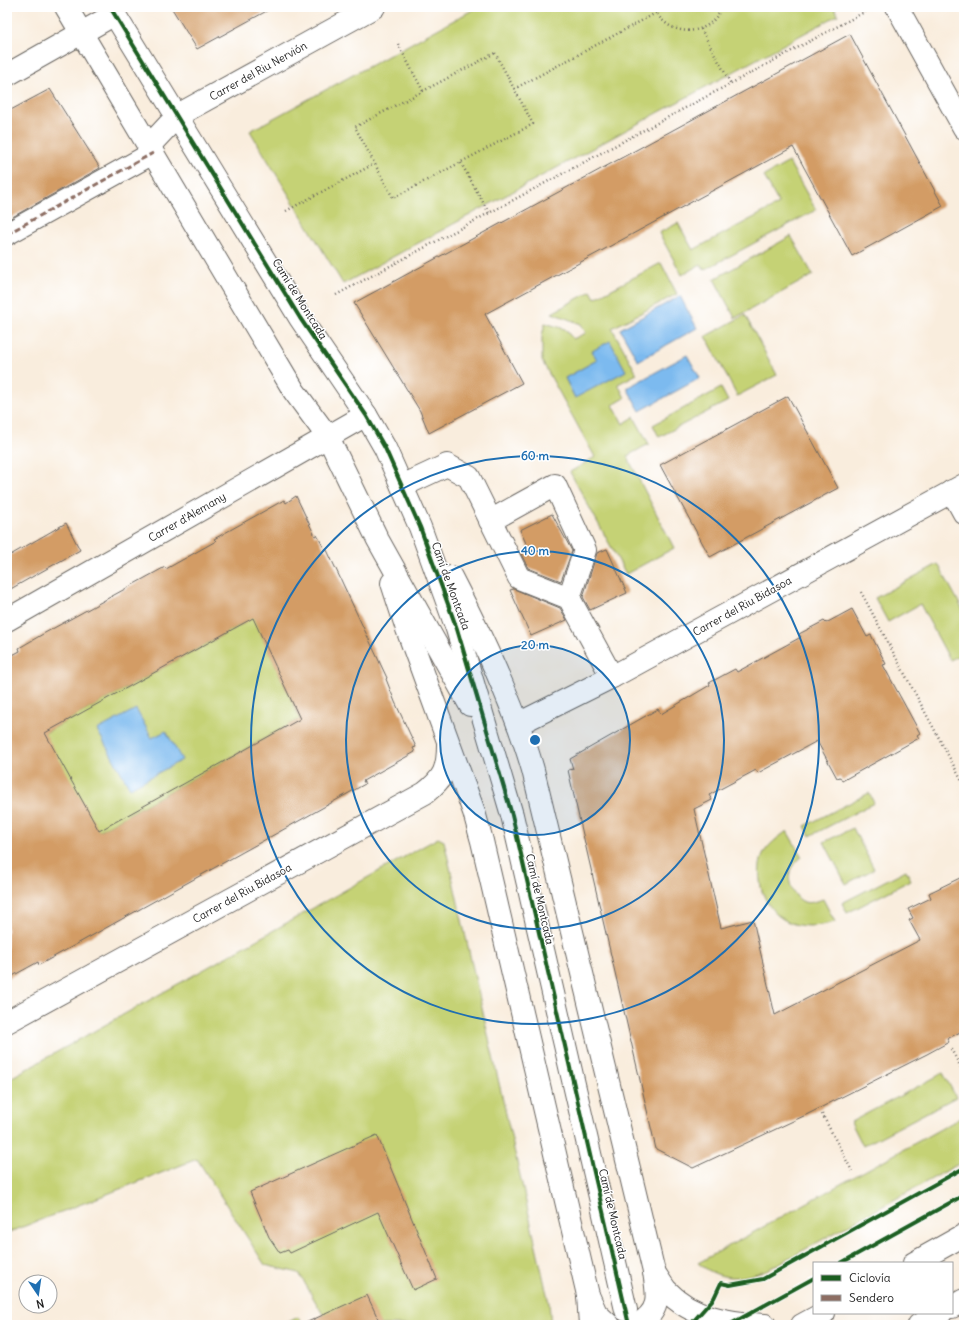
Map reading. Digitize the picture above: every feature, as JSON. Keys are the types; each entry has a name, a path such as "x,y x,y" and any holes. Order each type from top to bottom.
{"street":[{"name":"Camí de Montcada","path":"66,7 294,391 328,437 378,540 489,742"},
{"name":"Carrer del Riu Nervión","path":"7,234 151,149 178,115 374,7"},
{"path":"897,7 964,128"},
{"name":"Camí de Montcada","path":"113,11 178,115 300,318 366,415 385,448 420,527 457,629 489,742 512,815 632,1318 646,1320 656,1307 658,1296 654,1272 534,770 518,724 471,616 450,575 420,527"},
{"path":"7,74 82,33 113,11"},
{"name":"Carrer d'Alemany","path":"7,620 366,415"},
{"path":"402,486 447,465 469,478 519,578 569,598 612,676"},
{"path":"490,521 555,485 586,550 569,598"},
{"path":"958,488 964,513"},
{"name":"Carrer del Riu Bidasoa","path":"518,724 612,676 958,488"},
{"name":"Camí de Montcada","path":"378,540 407,629 464,783 482,842 588,1295 596,1313 609,1325"},
{"name":"Carrer del Riu Bidasoa","path":"7,1022 425,793 436,785 443,776 448,763 448,742"},
{"path":"916,1262 964,1235"},
{"path":"654,1272 666,1290 686,1307 701,1314 734,1322 765,1325"},
{"path":"588,1295 590,1325"},
{"path":"953,1306 964,1300"},
{"path":"919,1325 939,1314"}],"path":[{"path":"654,7 656,13 671,27 691,31 701,29 711,23 719,13 721,7"},
{"path":"336,296 874,7"},
{"path":"514,89 656,13"},
{"path":"701,29 731,84"},
{"path":"398,44 423,91"},
{"path":"495,53 514,89 533,124 393,198 355,127 495,53"},
{"path":"461,163 489,213"},
{"path":"286,211 374,164"},
{"path":"861,592 964,785"},
{"path":"951,1048 964,1073"},
{"path":"822,1114 852,1171"}],"green space":[{"path":"478,7 834,7 838,15 343,284 250,131"},
{"path":"789,162 816,210 704,270 701,264 682,275 659,233 678,223 693,250 779,204 764,176"},
{"path":"791,236 813,275 735,318 714,279"},
{"path":"661,263 677,294 612,328 637,374 618,384 625,398 613,405 623,424 634,417 649,444 627,456 674,548 626,574 570,472 595,457 542,361 542,336 545,323 565,329 573,339 586,333 581,324 552,313 591,291 595,298","holes":["597,360 575,398 565,378"]},
{"path":"745,315 777,375 737,396 706,336"},
{"path":"721,388 728,401 659,437 653,425"},
{"path":"938,564 964,612 964,653 950,660 920,604 888,622 875,598"},
{"path":"241,590 300,719 7,882 7,754 244,623 229,597"},
{"path":"869,793 874,803 810,836 805,826"},
{"path":"853,828 874,869 846,884 824,842"},
{"path":"787,831 802,857 794,864 789,876 790,885 794,893 800,900 807,903 823,899 835,922 812,926 791,923 782,919 774,912 768,903 762,891 760,882 761,859 770,845"},
{"path":"438,838 444,841 549,1303 551,1325 329,1325 299,1273 265,1265 197,1159 7,1233 7,1080"},
{"path":"906,870 911,880 847,913 842,903"},
{"path":"943,1073 956,1097 863,1146 851,1122"},
{"path":"964,1116 964,1161 775,1266 755,1274 726,1277 708,1270 698,1263"},
{"path":"298,1317 303,1325 288,1325 287,1323"}],"water":[{"path":"680,296 697,328 638,361 620,329"},
{"path":"610,341 626,371 575,398 565,378 597,360 592,351"},
{"path":"687,355 700,378 640,411 627,388"},
{"path":"136,709 152,738 166,731 182,760 130,788 97,730"}],"building":[{"path":"171,7 274,7 197,49"},
{"path":"850,34 943,206 852,256 793,147 485,314 522,383 429,433 420,411 354,303"},
{"path":"50,89 100,168 7,220 7,112"},
{"path":"788,396 838,488 710,557 660,465"},
{"path":"296,496 315,536 317,535 325,550 327,550 387,678 386,679 395,702 416,747 413,748 415,752 363,781 365,784 306,817 39,965 38,962 7,979 7,658 20,651 19,648 43,634 165,567 166,569 216,541 214,539 284,500 286,503","holes":["253,618 300,719 99,831 45,733"]},
{"path":"552,514 572,551 561,581 528,568 521,554 529,550 520,530"},
{"path":"66,523 80,550 7,591 7,557"},
{"path":"607,549 627,593 590,610 583,597 597,553"},
{"path":"514,589 560,608 567,620 531,636 510,590"},
{"path":"852,609 867,637 871,635 886,664 883,665 920,733 917,735 919,738 842,781 840,777 837,778 817,741 758,773 756,770 709,795 712,800 694,809 721,928 753,920 775,1015 920,940 909,920 913,918 908,909 931,898 929,893 964,876 964,1030 947,1039 949,1042 927,1054 808,1114 693,1168 656,1149 568,770 573,769 570,759 658,709 661,714 710,685 709,683 735,669 737,672 801,637 799,634 824,621 826,623"},
{"path":"377,1135 437,1279 413,1290 378,1212 290,1253 288,1250 280,1253 269,1237 250,1192"},
{"path":"367,1295 381,1325 301,1325"}],"marked path":[{"path":"7,234 153,153"}],"cycle path":[{"path":"110,7 300,318 366,415 385,448 420,527 457,629 512,815 629,1325"},
{"path":"690,1325 714,1298 721,1283 730,1285 763,1279 964,1168"},
{"path":"843,1262 964,1195"},
{"path":"729,1325 813,1279"}]}
